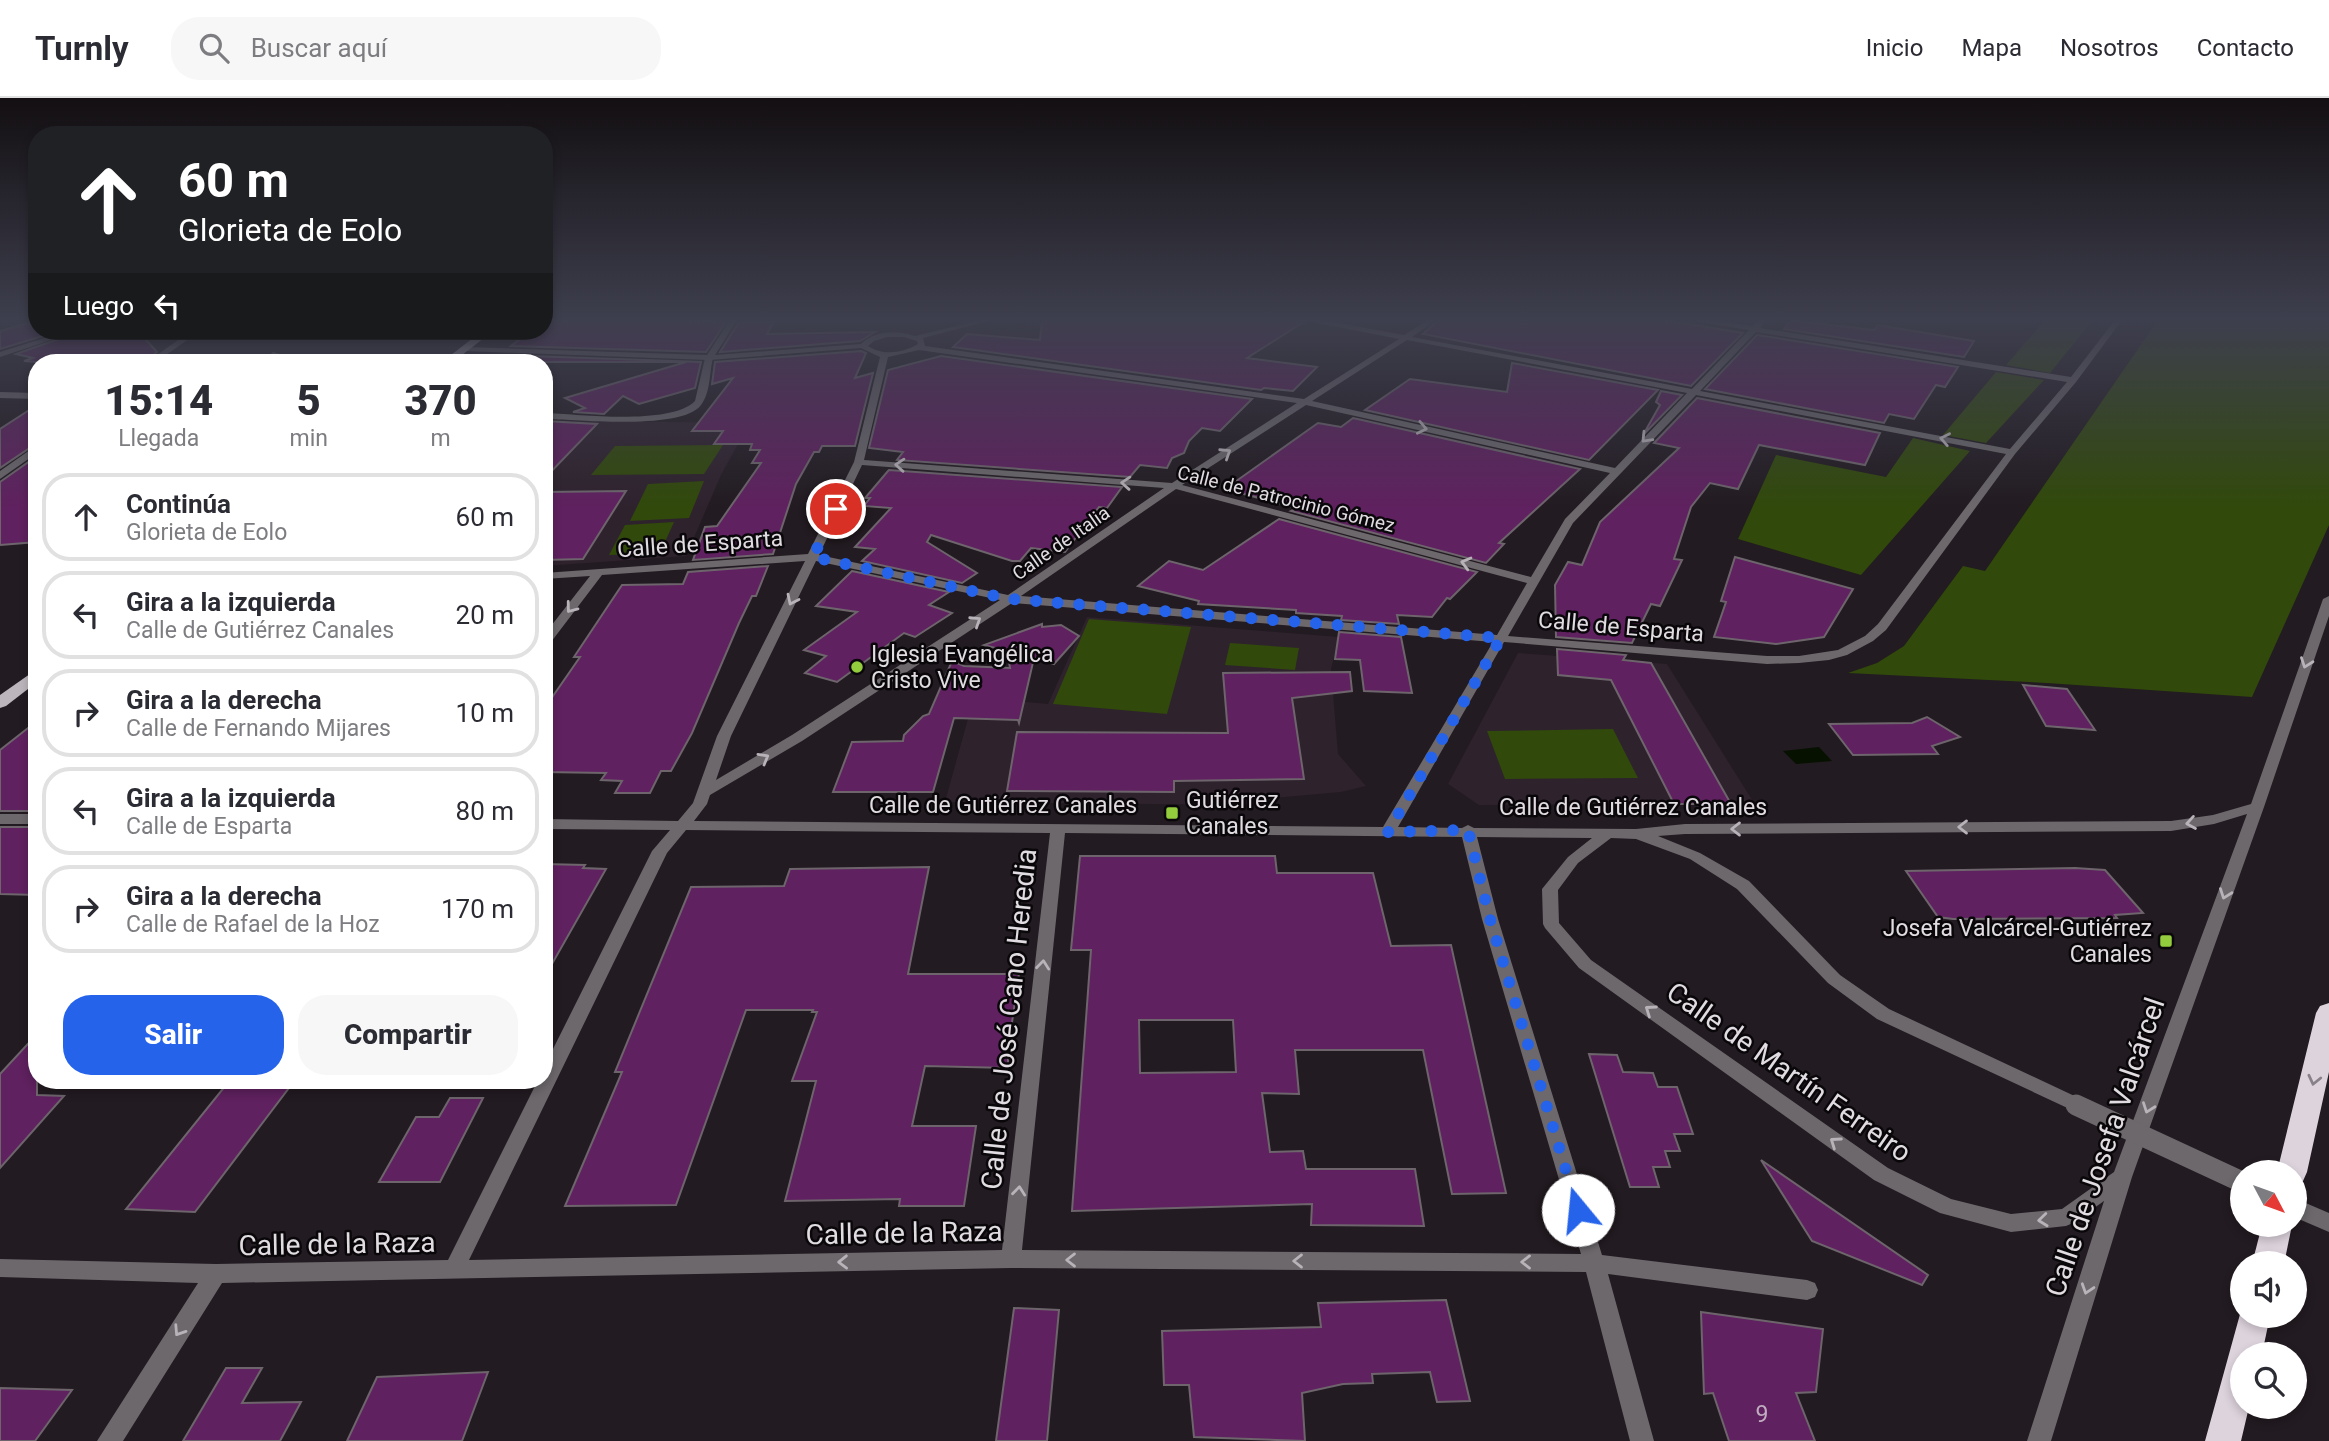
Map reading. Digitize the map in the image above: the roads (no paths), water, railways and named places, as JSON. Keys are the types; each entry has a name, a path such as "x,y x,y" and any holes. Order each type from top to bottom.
{"highway":[{"path":"2295,1160 2329,1013"},
{"path":"2223,1441 2230,1414"}],"main road":[{"path":"0,703 28,681"}],"street":[{"path":"553,416 642,418 687,412 696,405 704,383"},
{"path":"553,1068 660,851 700,804 724,736 859,462 877,383"},
{"path":"1167,383 1305,402 1615,471"},
{"name":"Calle de Italia","path":"705,792 797,738 1010,599 1174,486 1335,383"},
{"path":"1646,383 2012,452"},
{"path":"1388,832 1569,521 1699,383"},
{"name":"Calle de Esparta","path":"553,576 813,557 1010,599 1767,660 1804,660 1839,655 1864,645 1882,628 2012,452 2071,383"},
{"path":"0,395 28,396"},
{"path":"0,476 28,455"},
{"name":"Calle de Patrocinio Gómez","path":"859,462 1174,486 1532,581"},
{"path":"553,631 598,573"},
{"name":"Calle de Josefa Valcárcel","path":"2039,1440 2122,1177 2257,807 2329,599"},
{"name":"Calle de Gutiérrez Canales","path":"553,824 1388,832 1468,830 1636,834 1685,829 2171,826 2214,819 2257,807"},
{"path":"0,819 28,819"},
{"name":"Calle de José Cano Heredia","path":"1011,1259 1058,827"},
{"path":"1468,830 1490,919 1594,1263 1642,1441"},
{"name":"Calle de Martín Ferreiro","path":"1609,832 1573,860 1550,889 1551,924 1585,964 1881,1174 1947,1207 2011,1223 2066,1217 2122,1177"},
{"path":"1636,834 1695,856 1743,886 1834,979 1883,1014 2230,1176"},
{"path":"454,1269 543,1089"},
{"path":"2307,1213 2329,1223"},
{"name":"Calle de la Raza","path":"0,1268 216,1274 1011,1259 1594,1263 1807,1290"},
{"path":"109,1441 216,1274"}],"place":[{"name":"Iglesia Evangélica Cristo Vive","path":"857,667"},
{"name":"Gutiérrez Canales","path":"1172,813"},
{"name":"Josefa Valcárcel-Gutiérrez Canales","path":"2166,941"}]}
